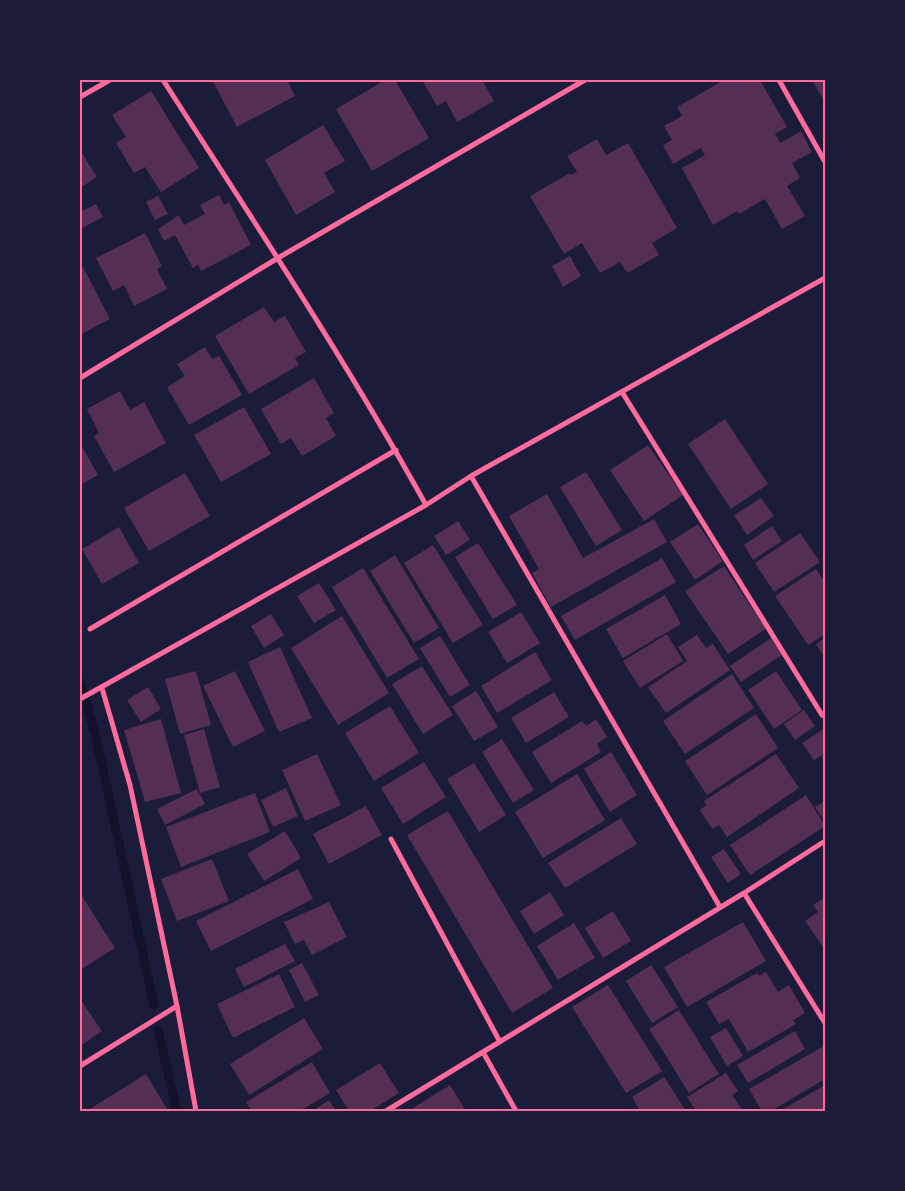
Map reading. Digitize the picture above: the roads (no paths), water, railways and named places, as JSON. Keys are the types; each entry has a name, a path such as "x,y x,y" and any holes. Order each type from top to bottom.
{"street":[{"path":"80,97 110,80"},
{"path":"163,80 278,258 396,450 426,505"},
{"path":"80,378 278,258 585,80"},
{"path":"779,80 825,162"},
{"path":"80,699 426,505 471,476 825,278"},
{"path":"622,392 822,715"},
{"path":"90,629 396,450"},
{"path":"471,476 720,907"},
{"path":"102,688 130,785 177,1006 196,1111"},
{"path":"391,839 500,1042"},
{"path":"386,1111 744,893 825,841"},
{"path":"744,893 825,1023"},
{"path":"80,1066 177,1006"},
{"path":"483,1052 516,1111"}],"waterway":[{"path":"80,682 95,733 154,1005"},
{"path":"158,1030 177,1111"}]}
